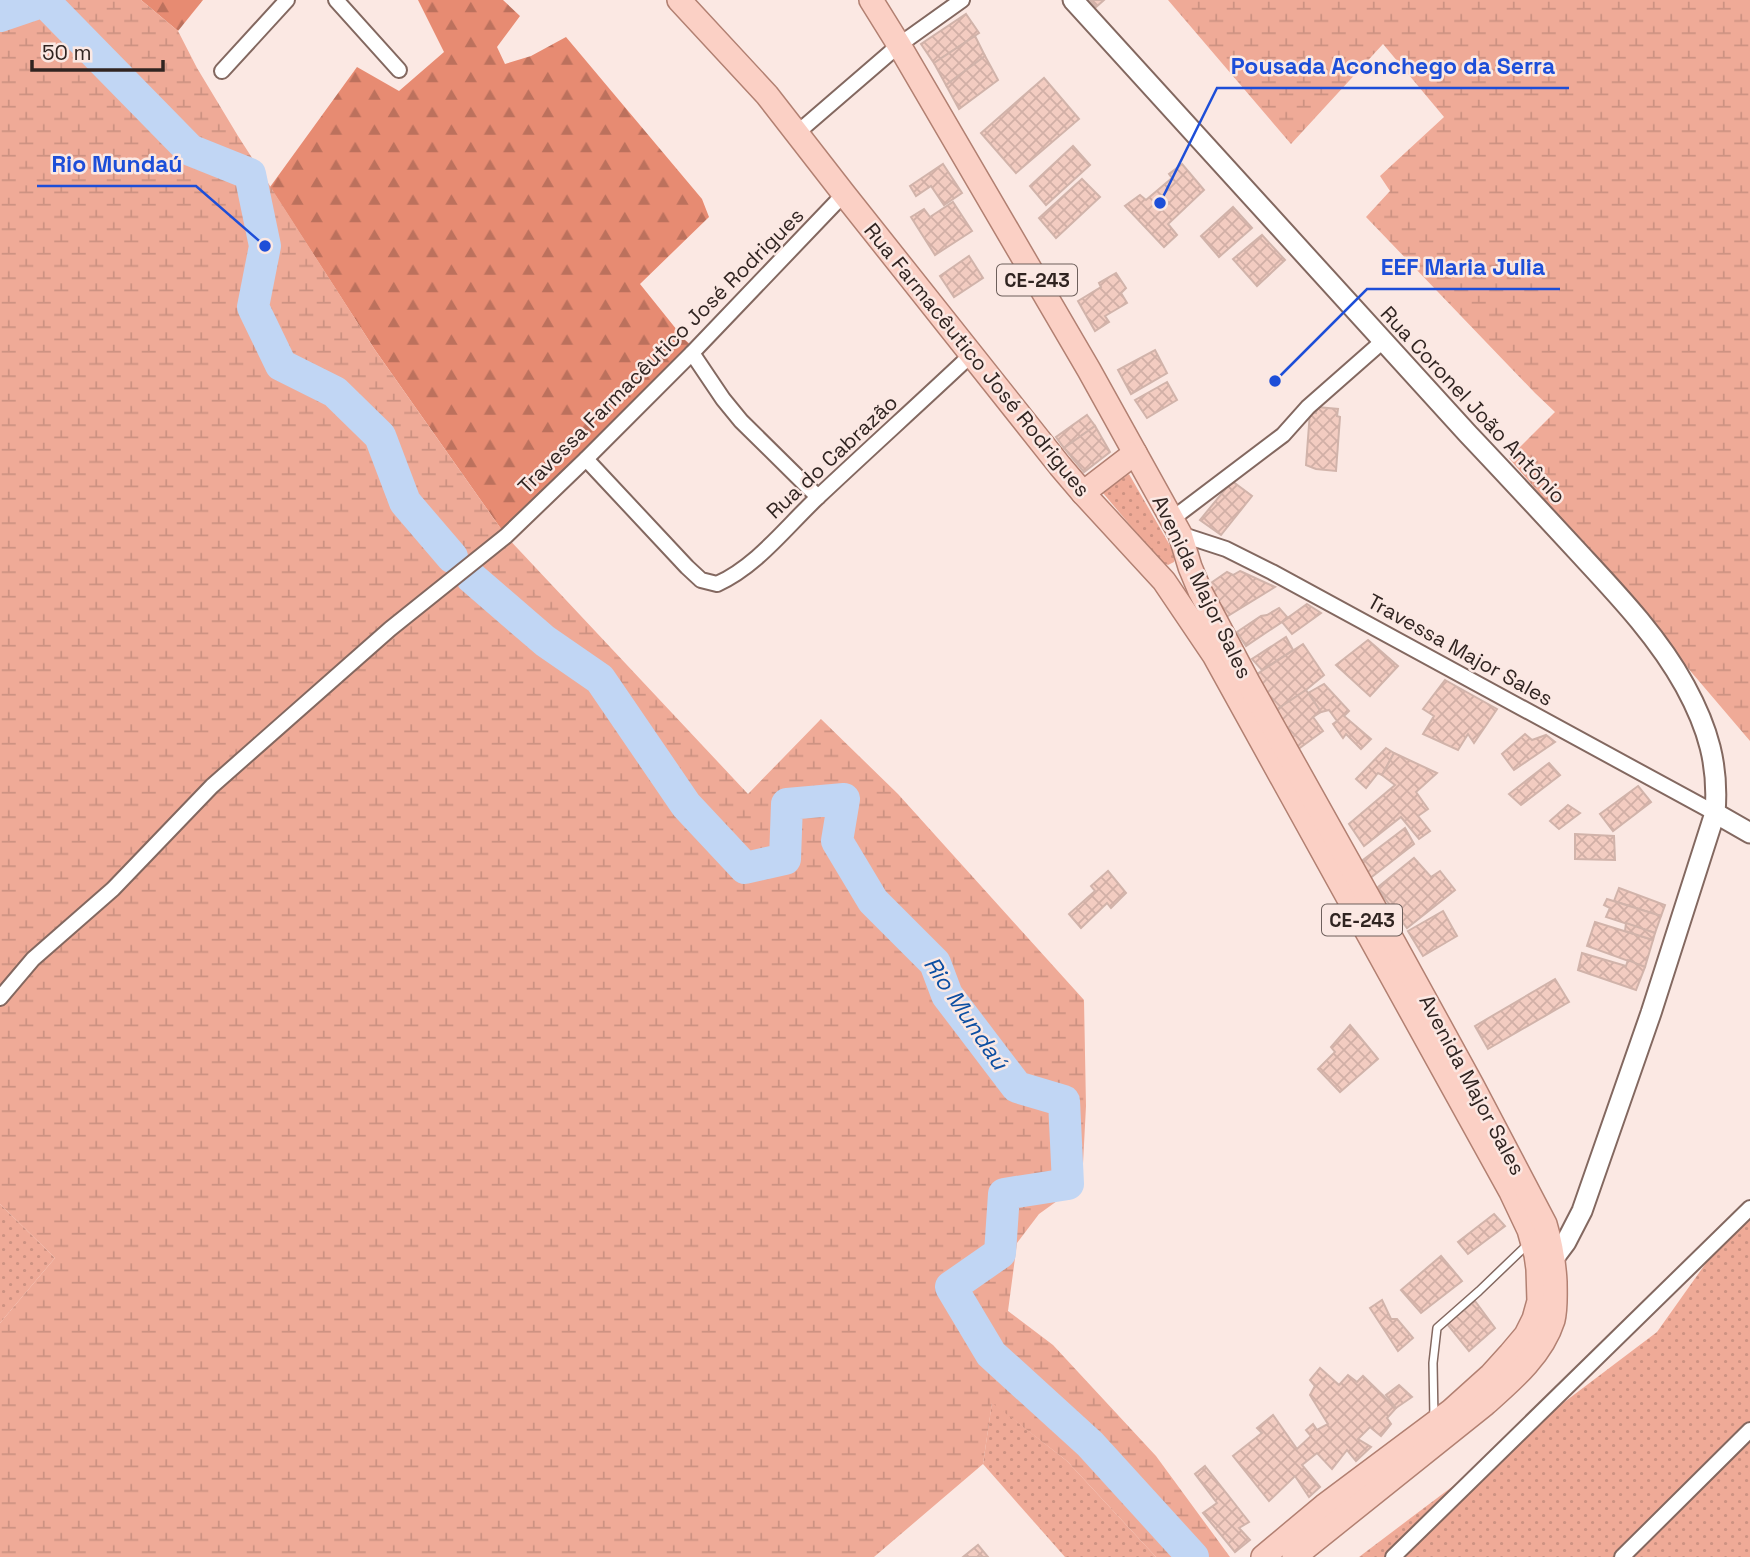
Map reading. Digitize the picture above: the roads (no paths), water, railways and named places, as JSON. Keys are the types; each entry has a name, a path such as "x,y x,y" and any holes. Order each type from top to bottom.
{"main road":[{"name":"Rua Farmacêutico José Rodrigues","path":"665,0 772,118 797,133"},
{"name":"Rua Farmacêutico José Rodrigues","path":"679,0 768,95 1083,494 1164,581"},
{"name":"Avenida Major Sales","path":"871,0 1089,370 1176,526 1200,591 1248,682 1290,775 1511,1192 1529,1230 1536,1255 1546,1263"},
{"path":"1083,494 1135,453"},
{"path":"1164,581 1190,567"},
{"name":"Avenida Major Sales","path":"1164,581 1214,655 1401,955 1545,1224 1546,1263"},
{"name":"CE-243","path":"1294,1557 1440,1430 1451,1410 1510,1354 1526,1335 1534,1319 1546,1263"},
{"name":"CE-243","path":"1263,1557 1324,1506 1440,1430"}],"street":[{"path":"222,71 287,0"},
{"path":"336,0 399,70"},
{"path":"797,133 899,45 962,0"},
{"name":"Rua Coronel João Antônio","path":"1073,0 1606,583 1663,652 1684,685 1708,739 1716,780 1714,813 1651,1013 1592,1185 1566,1242 1546,1263"},
{"name":"Travessa Farmacêutico José Rodrigues","path":"0,998 33,959 113,890 212,786 390,629 506,536 692,354 844,194"},
{"path":"1176,526 1291,427 1308,407 1383,341"},
{"path":"692,354 741,421 818,497"},
{"name":"Rua do Cabrazão","path":"586,459 687,567 701,580 717,584 733,577 760,554 971,355"},
{"name":"Travessa Major Sales","path":"1176,526 1272,572 1714,813"},
{"path":"1714,813 1750,833"},
{"path":"1393,1557 1750,1208"},
{"path":"1622,1557 1750,1430"}],"lane":[{"path":"1440,1430 1433,1363 1437,1328 1532,1240"}],"waterway":[{"name":"Rio Mundaú","path":"0,16 44,1 190,150 250,174 265,246 253,307 281,365 335,392 380,436 405,502 452,557"},
{"name":"Rio Mundaú","path":"472,578 545,641 600,679 686,805 745,868 785,859 787,804 844,799 837,841 873,901 935,963 947,995 1017,1087 1064,1101 1068,1184 1004,1194 1000,1253 951,1287 991,1354 1090,1444 1193,1557"}],"place":[{"name":"Pousada Aconchego da Serra","path":"1160,203"},
{"name":"Rio Mundaú","path":"265,246"},
{"name":"EEF Maria Julia","path":"1275,381"}]}
